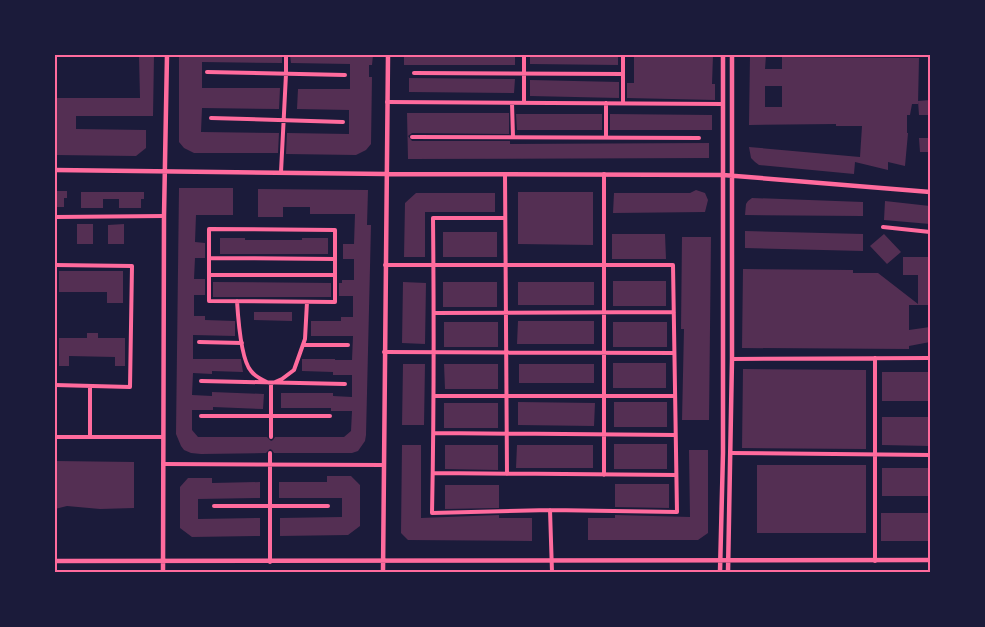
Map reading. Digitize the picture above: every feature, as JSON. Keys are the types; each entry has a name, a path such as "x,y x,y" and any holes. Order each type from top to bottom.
{"street":[{"path":"163,572 164,216 167,55"},
{"path":"281,172 286,55"},
{"path":"383,572 388,55"},
{"path":"524,55 524,102"},
{"path":"623,55 623,103"},
{"path":"720,572 723,453 723,55"},
{"path":"728,572 732,359 732,55"},
{"path":"207,72 345,75"},
{"path":"414,73 623,74"},
{"path":"387,102 723,104"},
{"path":"512,103 513,137"},
{"path":"606,103 606,138"},
{"path":"211,118 343,122"},
{"path":"412,137 699,138"},
{"path":"55,170 386,174 723,175 930,192"},
{"path":"505,174 507,474"},
{"path":"604,174 604,475"},
{"path":"55,217 164,216"},
{"path":"385,265 434,265 673,265 677,512 550,510 432,513 434,433 434,265 433,218 505,218"},
{"path":"883,227 930,232"},
{"path":"209,229 335,230 335,302 209,301 209,258 209,229"},
{"path":"209,258 335,259"},
{"path":"55,265 132,266 130,386 55,385"},
{"path":"209,275 335,275"},
{"path":"237,301 242,343 248,369 255,376 271,384 282,380 294,370 305,339 308,302"},
{"path":"434,313 674,312"},
{"path":"199,342 242,343"},
{"path":"303,345 348,345"},
{"path":"384,352 674,353"},
{"path":"875,358 875,561"},
{"path":"732,359 930,358"},
{"path":"201,382 345,384"},
{"path":"271,384 271,437"},
{"path":"90,386 90,437"},
{"path":"434,396 674,396"},
{"path":"201,416 330,416"},
{"path":"434,433 675,435"},
{"path":"55,437 163,438"},
{"path":"270,453 270,562"},
{"path":"730,453 930,455"},
{"path":"163,464 383,465"},
{"path":"433,473 676,475"},
{"path":"214,506 328,506"},
{"path":"550,510 552,572"},
{"path":"55,561 729,562 930,560"}],"building":[{"path":"139,55 154,55 153,116 76,116 76,129 146,130 146,148 136,156 55,155 55,98 140,98"},
{"path":"179,55 282,55 282,63 202,62 202,88 280,88 279,109 202,108 201,132 279,133 278,153 194,153 184,148 179,142"},
{"path":"290,55 373,55 372,65 369,65 369,77 372,77 371,144 366,150 356,155 286,154 287,133 349,134 349,110 297,109 298,89 350,89 350,64 291,63"},
{"path":"404,55 515,55 515,65 404,65"},
{"path":"530,55 618,55 618,65 530,64"},
{"path":"634,55 713,55 712,84 715,84 715,100 627,98 627,83 634,83"},
{"path":"750,55 766,55 765,69 782,69 782,57 919,58 918,104 912,104 910,115 907,115 908,133 905,166 888,162 888,170 855,162 854,174 759,165 751,158 749,147 860,157 862,126 836,126 836,124 749,125","holes":["765,86 782,86 782,107 765,107"]},
{"path":"409,78 515,79 514,93 409,92"},
{"path":"530,80 619,82 619,98 530,96"},
{"path":"930,100 930,115 919,115 918,101"},
{"path":"407,113 509,113 509,134 412,133 408,136 412,141 510,141 510,144 709,143 709,158 408,159"},
{"path":"516,114 602,114 602,130 517,130"},
{"path":"610,114 712,115 712,130 610,130"},
{"path":"919,138 930,138 930,152 920,152"},
{"path":"179,188 233,188 233,215 196,215 195,242 205,243 205,258 195,258 194,279 205,279 205,295 194,295 194,316 205,316 205,320 235,321 235,336 193,335 193,359 241,359 243,372 212,371 212,374 193,373 192,395 212,396 212,392 264,394 263,409 213,407 213,410 192,410 192,430 198,437 267,437 271,441 275,437 344,437 351,431 352,411 331,411 331,408 281,408 281,393 333,393 333,396 352,397 352,375 333,375 333,372 302,371 302,359 352,360 353,336 311,336 311,321 341,321 341,317 353,317 353,296 339,296 339,283 342,283 342,280 354,280 354,259 343,259 343,244 354,244 355,214 310,214 310,207 283,207 283,217 258,217 258,189 368,190 367,225 371,225 366,435 365,441 358,451 352,453 274,453 270,449 266,453 201,454 191,453 184,450 181,446 176,434"},
{"path":"696,190 705,193 708,200 705,212 613,213 614,193 690,193"},
{"path":"55,191 67,191 67,198 64,198 64,207 55,207"},
{"path":"81,192 144,192 144,199 141,199 141,208 119,208 119,199 103,199 103,208 81,208"},
{"path":"518,192 593,192 593,245 518,244"},
{"path":"416,193 495,193 495,212 425,212 425,257 404,257 405,203"},
{"path":"752,198 863,202 863,216 745,215 746,204"},
{"path":"885,201 930,206 930,224 884,220"},
{"path":"77,224 93,224 93,244 77,244"},
{"path":"124,224 124,244 108,244 108,225"},
{"path":"745,231 863,234 863,251 745,248"},
{"path":"443,232 497,232 497,257 443,257"},
{"path":"612,234 665,234 666,259 612,259"},
{"path":"884,234 901,252 887,264 870,246"},
{"path":"682,237 711,237 709,420 682,420 684,329 681,329"},
{"path":"220,238 302,240 302,238 328,238 328,254 220,254"},
{"path":"903,257 930,257 930,298 928,298 928,305 909,305 909,330 930,327 930,342 909,346 909,349 742,348 743,269 853,270 853,273 878,273 918,304 918,275 903,275"},
{"path":"59,271 123,271 123,303 107,303 107,292 59,292"},
{"path":"613,281 666,281 666,306 613,306"},
{"path":"213,282 331,283 331,297 213,297"},
{"path":"403,282 426,283 425,344 402,343"},
{"path":"443,282 497,282 497,307 443,307"},
{"path":"518,282 594,282 594,305 518,305"},
{"path":"254,312 292,312 292,321 254,320"},
{"path":"518,321 594,321 594,344 517,344"},
{"path":"444,322 498,322 498,347 444,347"},
{"path":"613,322 667,322 667,347 613,347"},
{"path":"87,333 98,333 98,338 125,338 125,366 115,366 115,357 69,356 69,366 59,366 59,338 87,338"},
{"path":"613,363 666,363 666,388 613,388"},
{"path":"403,364 425,364 424,425 402,425"},
{"path":"444,364 498,364 498,389 445,389"},
{"path":"519,364 594,364 594,383 519,383"},
{"path":"743,369 866,370 866,449 742,448"},
{"path":"882,372 930,372 930,401 882,401"},
{"path":"518,402 595,403 594,426 518,425"},
{"path":"614,402 667,402 667,427 614,427"},
{"path":"444,403 498,403 498,428 444,428"},
{"path":"882,417 930,417 930,446 882,445"},
{"path":"614,444 667,444 667,469 614,469"},
{"path":"402,445 421,445 421,518 499,515 499,518 532,518 532,541 408,540 401,533"},
{"path":"445,445 498,445 498,470 445,469"},
{"path":"517,445 593,445 593,468 516,468"},
{"path":"689,450 708,450 708,533 698,540 588,540 588,518 615,518 615,515 690,517"},
{"path":"55,461 134,462 134,508 100,509 67,506 55,509"},
{"path":"757,465 866,465 866,533 757,533"},
{"path":"882,468 930,468 930,496 882,496"},
{"path":"327,476 351,476 360,485 360,526 348,535 280,536 280,518 342,517 342,498 279,498 279,482 327,482"},
{"path":"188,478 212,478 212,483 260,482 260,498 198,499 198,519 260,518 260,536 192,537 180,528 180,487"},
{"path":"615,484 669,484 669,508 615,507"},
{"path":"445,485 499,485 499,508 445,509"},
{"path":"881,513 930,513 930,541 881,541"}]}
